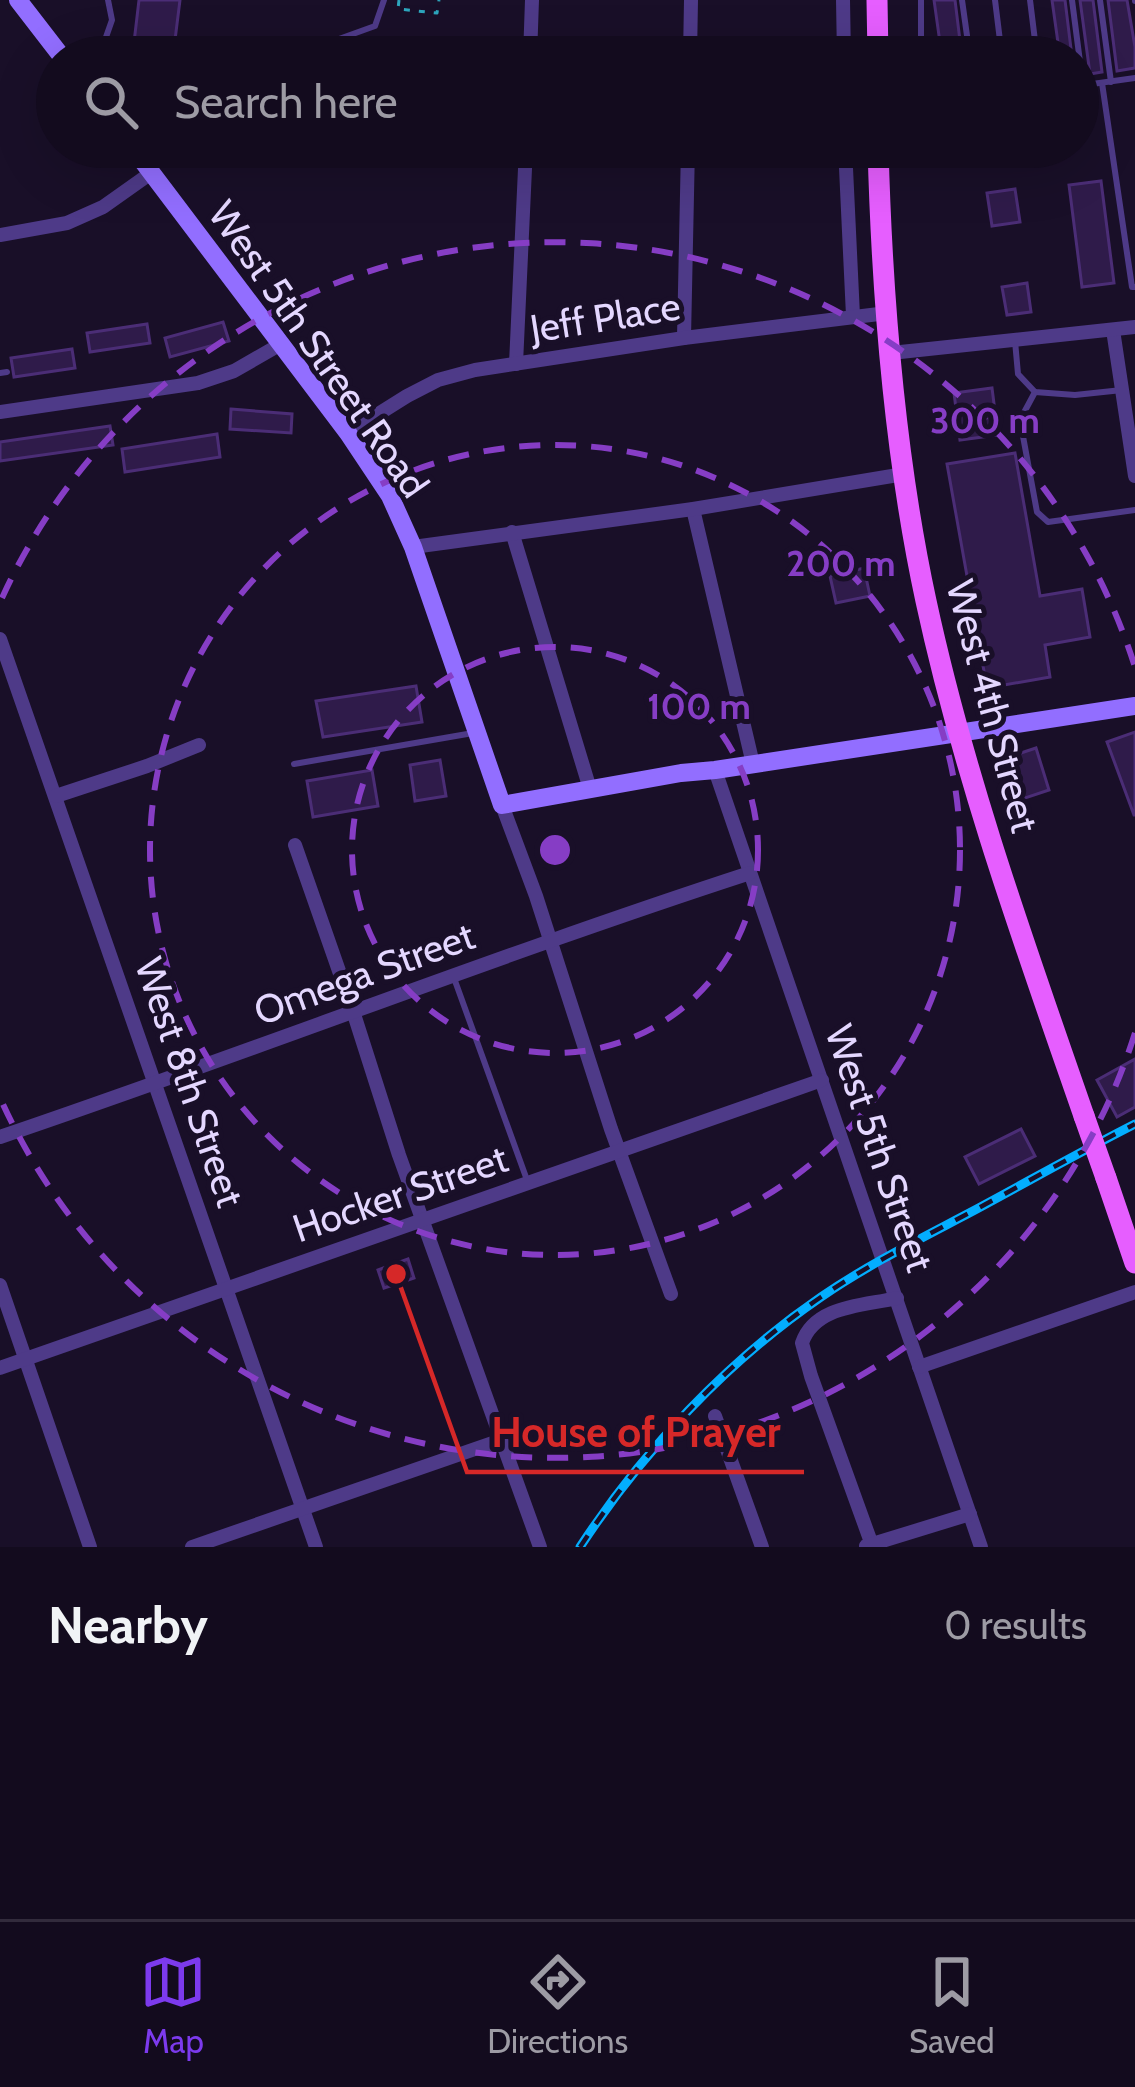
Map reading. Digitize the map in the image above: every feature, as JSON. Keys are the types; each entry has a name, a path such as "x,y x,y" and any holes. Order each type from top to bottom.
{"main road":[{"path":"877,0 878,36"},
{"name":"West 4th Street","path":"879,168 891,353 904,474 925,596 958,733 1008,897 1135,1263"}],"street":[{"path":"18,0 46,36"},
{"path":"531,36 532,0"},
{"path":"690,36 691,0"},
{"path":"843,0 844,36"},
{"name":"West 5th Street Road","path":"148,168 348,433 390,496 413,547 502,805"},
{"path":"516,364 525,168"},
{"path":"684,338 688,168"},
{"path":"846,168 853,316"},
{"path":"0,236 68,223 103,207 151,172"},
{"name":"Jeff Place","path":"348,433 438,380 475,370 887,313"},
{"path":"891,353 1135,328"},
{"path":"1113,330 1127,395 1135,476"},
{"path":"0,412 197,383 234,371 281,344"},
{"path":"413,547 904,474"},
{"path":"693,508 753,764"},
{"path":"512,532 590,789"},
{"name":"West 8th Street","path":"0,639 316,1547"},
{"path":"671,1294 502,805 681,773 1135,706"},
{"path":"56,796 199,745"},
{"name":"West 5th Street","path":"716,770 981,1547"},
{"path":"295,844 399,1155 540,1547"},
{"name":"Omega Street","path":"0,1137 750,873"},
{"name":"Hocker Street","path":"0,1368 822,1080"},
{"path":"0,1285 90,1547"},
{"path":"920,1367 1135,1292"},
{"path":"897,1298 831,1313 812,1326 802,1343 868,1546 970,1514"},
{"path":"715,1416 762,1547"},
{"path":"192,1547 501,1439"}],"lane":[{"path":"106,36 112,20 108,0"},
{"path":"347,36 375,26 384,0"},
{"path":"921,0 921,36"},
{"path":"962,0 967,36"},
{"path":"995,0 999,36"},
{"path":"1030,0 1034,36"},
{"path":"1072,0 1075,36"},
{"path":"1100,0 1135,287"},
{"path":"1099,83 1135,78"},
{"path":"1015,341 1018,374 1035,392 1127,395"},
{"path":"1035,392 1020,420 1037,512 1048,522 1135,511"},
{"path":"294,764 477,733"},
{"path":"453,976 528,1183"}],"path":[{"path":"399,0 398,8 437,13 439,0"}],"building":[{"path":"139,0 180,0 176,36 135,36"},
{"path":"934,0 955,0 959,36 939,36"},
{"path":"1052,0 1065,0 1069,36 1057,36"},
{"path":"1080,0 1093,0 1098,36 1085,36"},
{"path":"1108,0 1127,0 1135,68 1117,71"},
{"path":"1101,181 1114,283 1082,287 1069,185"},
{"path":"1015,189 1020,222 992,226 987,193"},
{"path":"1027,283 1031,312 1007,315 1002,287"},
{"path":"223,322 229,341 170,357 165,338"},
{"path":"147,324 150,343 90,352 87,333"},
{"path":"72,349 75,368 14,377 11,358"},
{"path":"992,388 998,435 960,440 954,393"},
{"path":"231,409 292,414 291,433 230,429"},
{"path":"110,426 113,445 0,461 0,442"},
{"path":"217,434 220,457 125,472 122,449"},
{"path":"1015,453 1040,596 1082,589 1090,637 1045,645 1050,677 987,688 947,464"},
{"path":"864,568 870,596 836,603 830,576"},
{"path":"416,686 422,722 323,737 316,701"},
{"path":"1135,732 1135,815 1134,815 1107,742"},
{"path":"1036,748 1049,790 1016,801 1003,759"},
{"path":"440,760 446,796 415,801 410,765"},
{"path":"372,770 378,806 313,817 307,781"},
{"path":"1135,1059 1135,1107 1117,1117 1097,1080"},
{"path":"1021,1129 1035,1156 979,1184 965,1157"},
{"path":"408,1259 414,1278 384,1288 378,1270"}],"railway":[{"path":"580,1547 631,1477 689,1410 786,1322 877,1262 1135,1124"}],"place":[{"name":"House of Prayer","path":"396,1274"}]}
